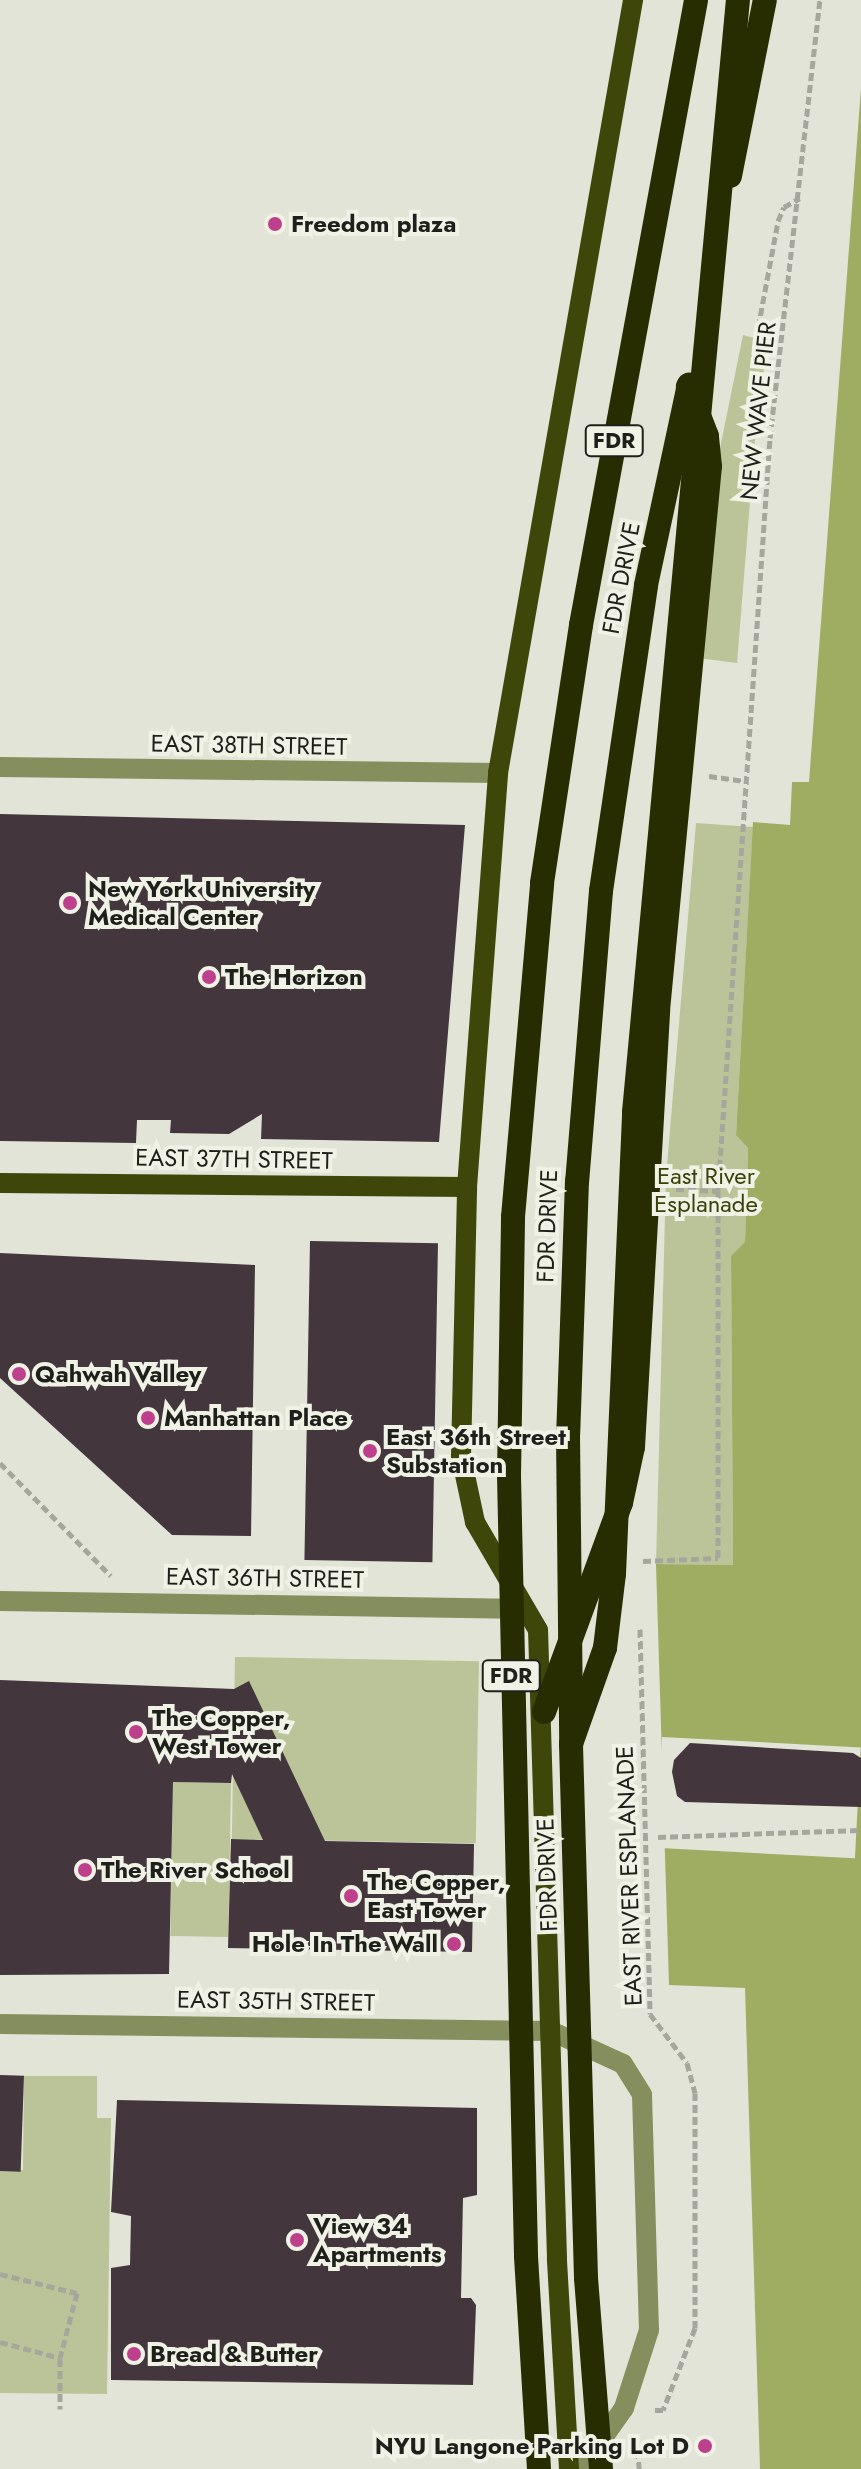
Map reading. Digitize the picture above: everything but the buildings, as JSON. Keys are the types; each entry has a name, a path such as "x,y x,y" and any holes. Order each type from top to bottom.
{"highway":[{"name":"FDR DRIVE","path":"539,2469 526,2255 509,1475 513,1217 542,883 581,625 696,0"},
{"path":"571,1744 605,1648 614,1574 634,1112 738,0"},
{"name":"FDR DRIVE","path":"601,2469 586,2278 571,1744 572,1302 578,1166 601,891 646,585 765,0"},
{"path":"544,1712 621,1503 636,1421 658,1010 710,466 707,436 688,387"}],"main road":[{"name":"FDR DRIVE","path":"569,2469 557,2258 544,1712 538,1630 529,1609 475,1522 461,1456 467,1187 498,773 633,0"},
{"name":"EAST 37TH STREET","path":"0,1183 467,1187"}],"street":[{"name":"EAST 38TH STREET","path":"0,767 498,773"},
{"name":"EAST 36TH STREET","path":"0,1601 529,1609"},
{"name":"EAST 35TH STREET","path":"0,2024 551,2031"},
{"path":"551,2031 623,2064 642,2095 649,2330 624,2408 581,2469"}],"path":[{"name":"NEW WAVE PIER","path":"639,1577 638,1561 718,1558 718,1191 770,438 800,198 820,0"},
{"path":"756,339 778,221 784,207 800,198"},
{"path":"696,774 745,781"},
{"path":"666,1188 718,1191"},
{"path":"0,1463 136,1602"},
{"name":"EAST RIVER ESPLANADE","path":"640,1624 650,2014 687,2063 695,2093 695,2328 663,2410"},
{"path":"658,1837 861,1830"},
{"path":"0,2274 77,2293 60,2358 60,2409"},
{"path":"0,2342 60,2358"}],"green space":[{"path":"743,335 769,342 758,403 737,663 698,658 718,458"},
{"name":"East River Esplanade","path":"696,823 753,827 736,1134 748,1148 745,1243 731,1257 733,1565 656,1564 666,1177"},
{"path":"235,1657 479,1661 476,1843 232,1839"},
{"path":"173,1782 231,1783 228,1937 170,1936"},
{"path":"24,2076 97,2076 97,2118 111,2118 107,2394 0,2393 0,2171 23,2170"}],"shaded area":[{"path":"861,88 861,2469 760,2469 745,1988 669,1985 656,1564 733,1565 731,1256 745,1242 748,1148 736,1135 753,822 790,825 792,782 809,782"}],"pier":[{"path":"662,1737 861,1747 855,1858 656,1848"}],"place":[{"name":"Freedom plaza","path":"275,224"},
{"name":"New York University Medical Center","path":"70,903"},
{"name":"The Horizon","path":"209,977"},
{"name":"Qahwah Valley","path":"19,1374"},
{"name":"Manhattan Place","path":"148,1418"},
{"name":"East 36th Street Substation","path":"370,1451"},
{"name":"The Copper, West Tower","path":"136,1732"},
{"name":"The River School","path":"85,1870"},
{"name":"The Copper, East Tower","path":"351,1896"},
{"name":"Hole In The Wall","path":"454,1944"},
{"name":"View 34 Apartments","path":"297,2240"},
{"name":"Bread & Butter","path":"134,2354"},
{"name":"NYU Langone Parking Lot D","path":"705,2446"}]}
